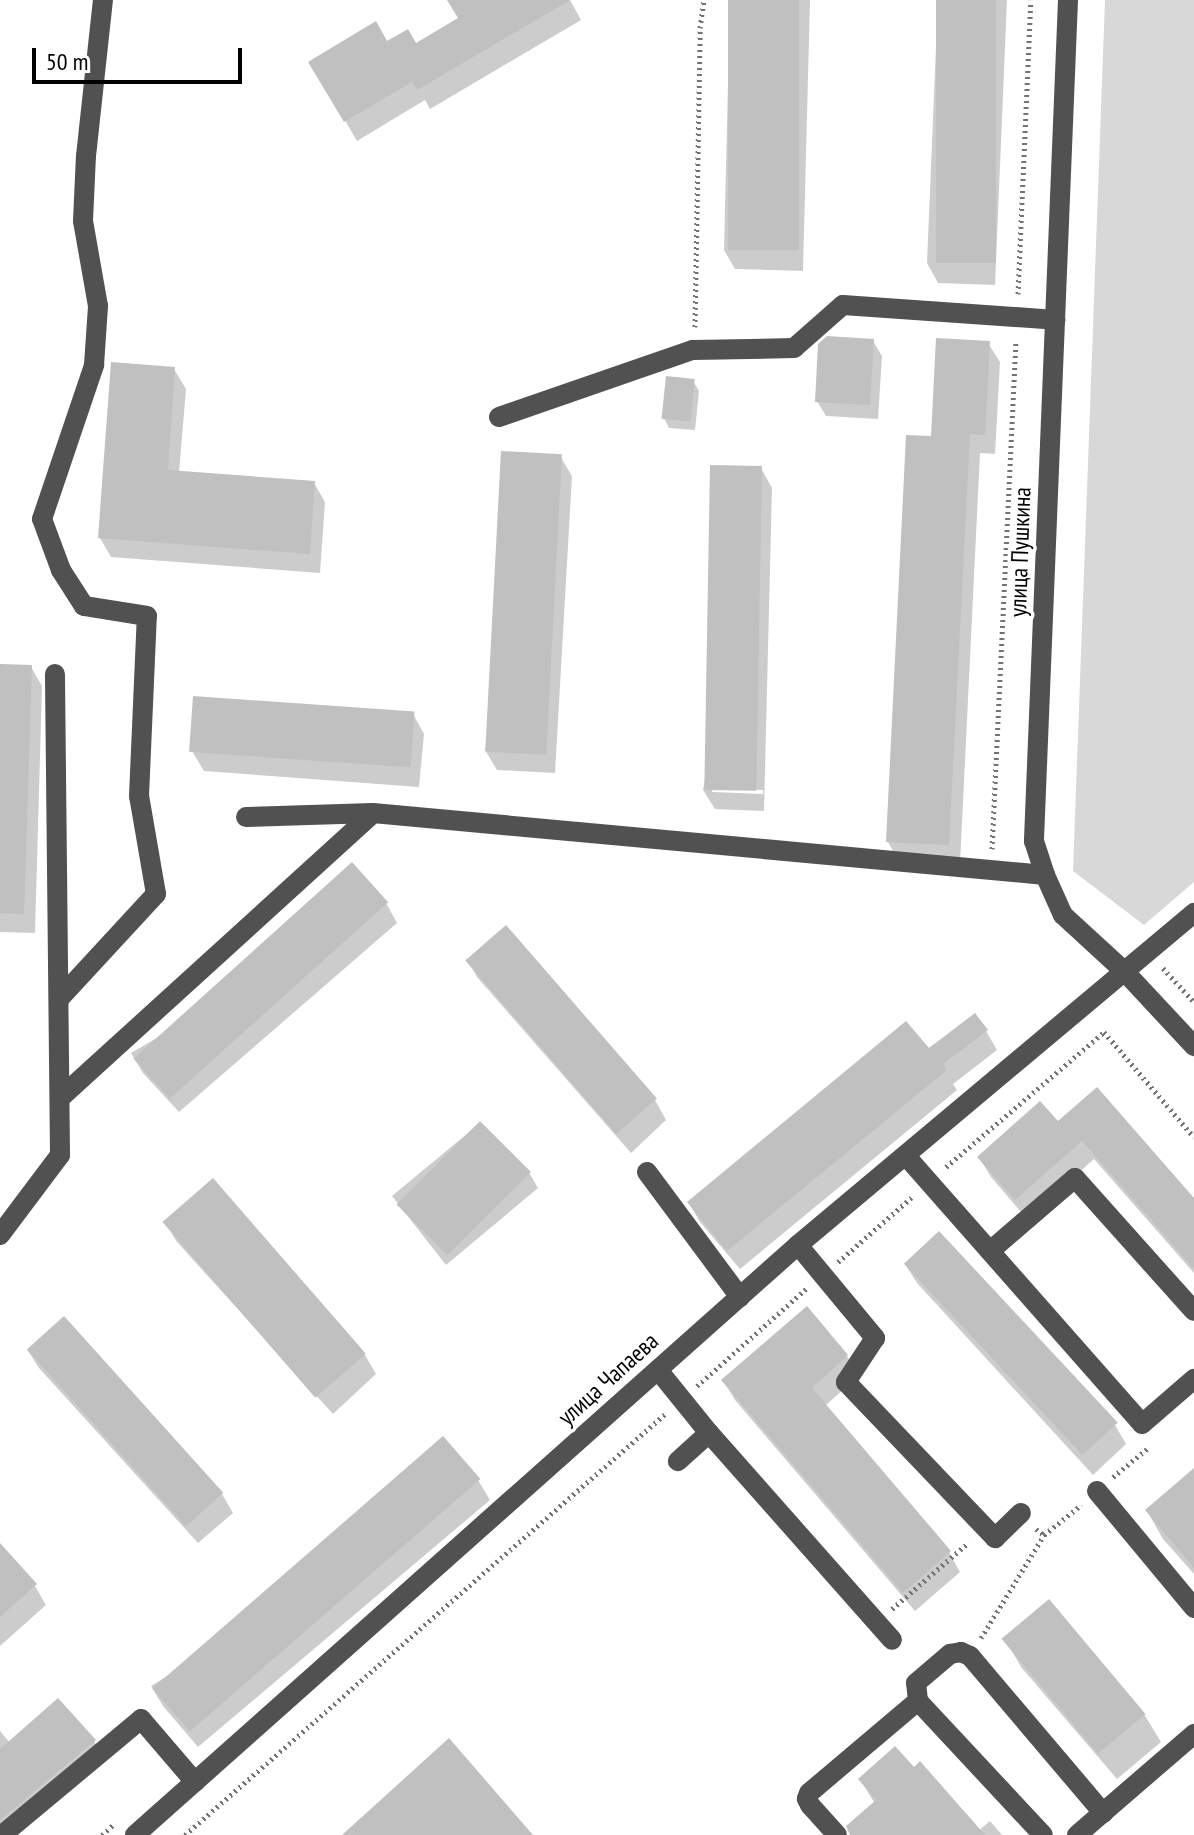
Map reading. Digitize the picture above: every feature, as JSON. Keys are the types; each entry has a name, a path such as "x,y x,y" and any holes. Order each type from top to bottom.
{"street":[{"path":"59,999 156,894 139,796 147,616 84,606 61,570 42,519 94,365 98,306 83,221 86,156 103,0"},
{"name":"улица Пушкина","path":"1068,0 1034,841 1063,915 1126,973 1194,1046"},
{"path":"499,417 693,350 794,348 843,305 1055,320"},
{"path":"0,1235 60,1155 55,674"},
{"path":"60,1098 373,813"},
{"path":"246,817 373,813 1045,875"},
{"name":"улица Чапаева","path":"135,1835 798,1245 1194,913"},
{"path":"906,1156 1142,1424 1194,1379"},
{"path":"647,1172 740,1297"},
{"path":"990,1251 1075,1178 1194,1311"},
{"path":"798,1245 875,1338 846,1382 995,1538 1021,1513"},
{"path":"658,1370 709,1433 892,1640"},
{"path":"678,1461 709,1433"},
{"path":"1097,1491 1194,1608"},
{"path":"1043,1835 918,1701 916,1683 950,1654 961,1652 970,1656 1103,1813"},
{"path":"837,1835 810,1805 807,1799 809,1793 918,1701"},
{"path":"2,1835 141,1719 195,1782"},
{"path":"1077,1835 1194,1734"}],"path":[{"path":"693,350 698,283 700,28 704,0"},
{"path":"991,870 1031,0"},
{"path":"1149,953 1194,1002"},
{"path":"185,1835 1104,1032 1194,1137"},
{"path":"876,1623 985,1528"},
{"path":"970,1656 1044,1535"}],"shaded area":[{"path":"1105,0 1194,0 1194,882 1144,925 1073,871"}],"building":[{"path":"447,0 570,0 417,90 412,82 344,122 308,62 376,21 387,41 408,29 416,43 458,18"},
{"path":"728,0 799,0 799,250 728,250"},
{"path":"936,0 996,0 996,263 936,263"},
{"path":"827,336 874,339 870,405 815,402 818,344"},
{"path":"936,338 990,341 985,435 970,434 949,845 886,842 906,435 931,436"},
{"path":"111,362 175,367 168,470 315,481 310,554 98,538"},
{"path":"666,376 695,379 690,422 662,419"},
{"path":"501,451 562,454 546,755 485,752"},
{"path":"710,465 762,466 756,791 704,790"},
{"path":"0,664 32,665 24,914 0,913"},
{"path":"193,696 414,711 411,767 189,752"},
{"path":"352,862 388,902 170,1099 134,1059"},
{"path":"506,925 657,1099 616,1134 465,960"},
{"path":"975,1013 988,1030 943,1064 947,1070 727,1251 687,1202 906,1021 929,1048"},
{"path":"1097,1087 1194,1198 1194,1269 1082,1141 1015,1200 977,1157 1040,1101 1058,1121"},
{"path":"480,1121 531,1172 447,1255 397,1204"},
{"path":"213,1178 366,1354 315,1398 162,1222"},
{"path":"939,1231 1118,1423 1083,1455 904,1264"},
{"path":"807,1306 848,1355 812,1388 951,1551 903,1593 721,1380"},
{"path":"64,1316 223,1493 186,1526 27,1349"},
{"path":"443,1436 480,1479 190,1732 152,1689"},
{"path":"1194,1468 1194,1568 1145,1510"},
{"path":"0,1543 37,1584 0,1617"},
{"path":"1049,1599 1145,1714 1098,1754 1002,1639"},
{"path":"58,1698 96,1740 0,1820 0,1749"},
{"path":"449,1738 533,1835 342,1835"},
{"path":"895,1746 914,1767 920,1761 985,1835 850,1835 846,1826 876,1800 858,1779"}]}
